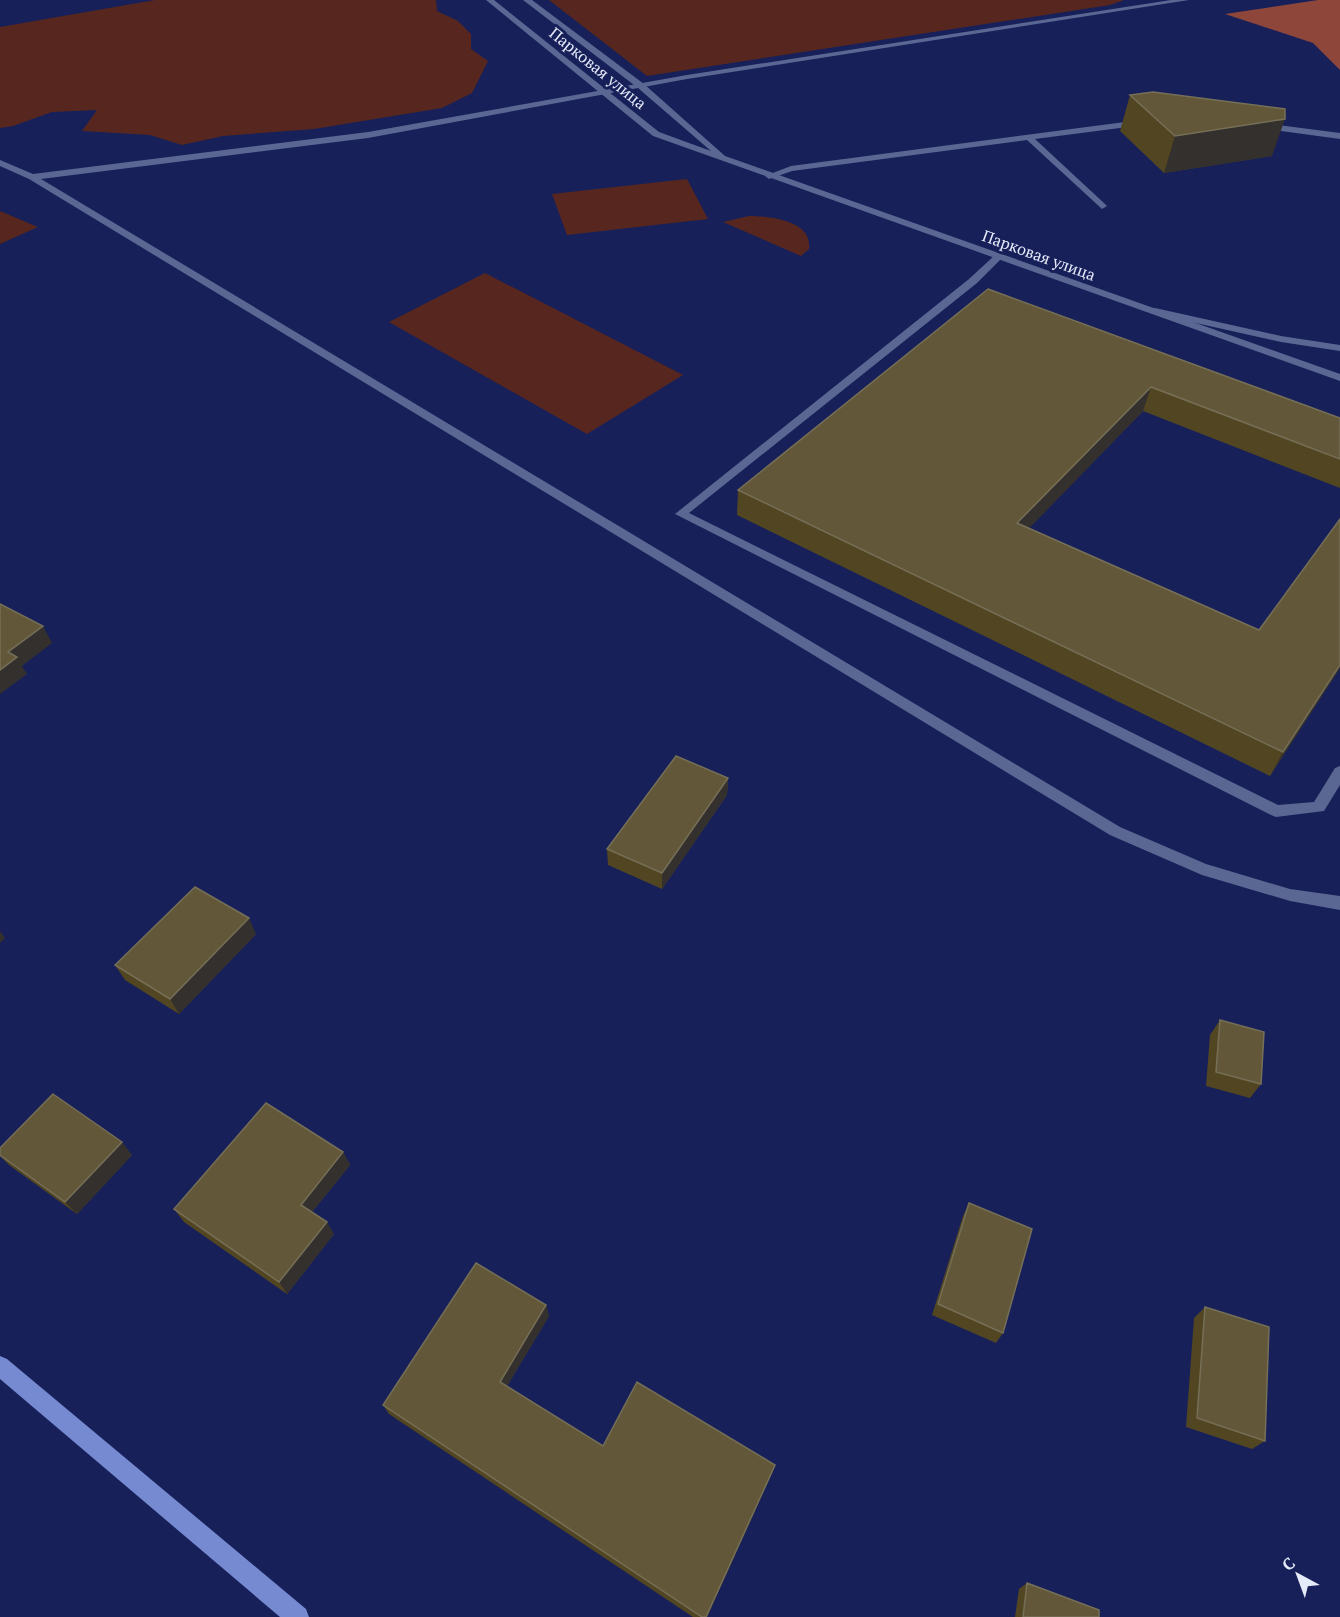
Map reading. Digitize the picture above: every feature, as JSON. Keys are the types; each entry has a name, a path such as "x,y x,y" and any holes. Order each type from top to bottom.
{"street":[{"name":"Парковая улица","path":"489,0 656,134 1340,378"},
{"name":"Парковая улица","path":"528,0 641,86 727,161"},
{"path":"32,177 368,135 687,77 1185,0"},
{"path":"769,176 790,169 1153,122"},
{"path":"1252,125 1340,136"},
{"path":"1029,138 1102,206"},
{"path":"0,163 32,177 1115,831 1202,869 1290,895 1340,903"},
{"path":"998,257 971,289 681,513 1276,811 1319,807 1340,772"},
{"path":"1143,308 1281,339 1340,348"},
{"path":"0,1366 298,1617"}],"shaded area":[{"path":"155,0 436,0 437,11 458,21 471,34 471,49 488,61 472,93 442,108 314,129 223,136 182,145 150,135 82,131 97,110 52,112 13,126 0,128 0,27"},
{"path":"549,0 1124,0 1110,5 647,76"},
{"path":"1318,0 1340,0 1340,70 1313,43 1225,14"},
{"path":"687,179 708,219 567,235 552,194"},
{"path":"0,211 38,227 0,244"},
{"path":"749,216 778,219 797,226 804,232 809,249 801,256 723,222"},
{"path":"485,273 683,375 587,434 389,322"}],"building":[{"path":"1153,92 1285,109 1285,119 1175,136 1130,95"},
{"path":"988,289 1340,418 1340,459 1151,387 1017,523 1259,630 1340,519 1340,665 1283,752 738,490"},
{"path":"0,604 43,626 8,652 17,657 0,670"},
{"path":"676,756 728,778 662,873 607,849"},
{"path":"195,887 249,918 170,999 115,965"},
{"path":"1220,1020 1264,1032 1261,1084 1216,1072"},
{"path":"53,1094 122,1142 65,1202 0,1155 0,1148"},
{"path":"266,1103 343,1152 301,1205 327,1222 279,1282 174,1209"},
{"path":"969,1203 1032,1229 1003,1333 938,1304"},
{"path":"476,1263 546,1305 500,1382 603,1446 637,1382 775,1465 706,1617 702,1617 383,1405"},
{"path":"1205,1307 1269,1327 1265,1441 1197,1418"},
{"path":"1027,1583 1099,1610 1099,1617 1023,1617"}]}
